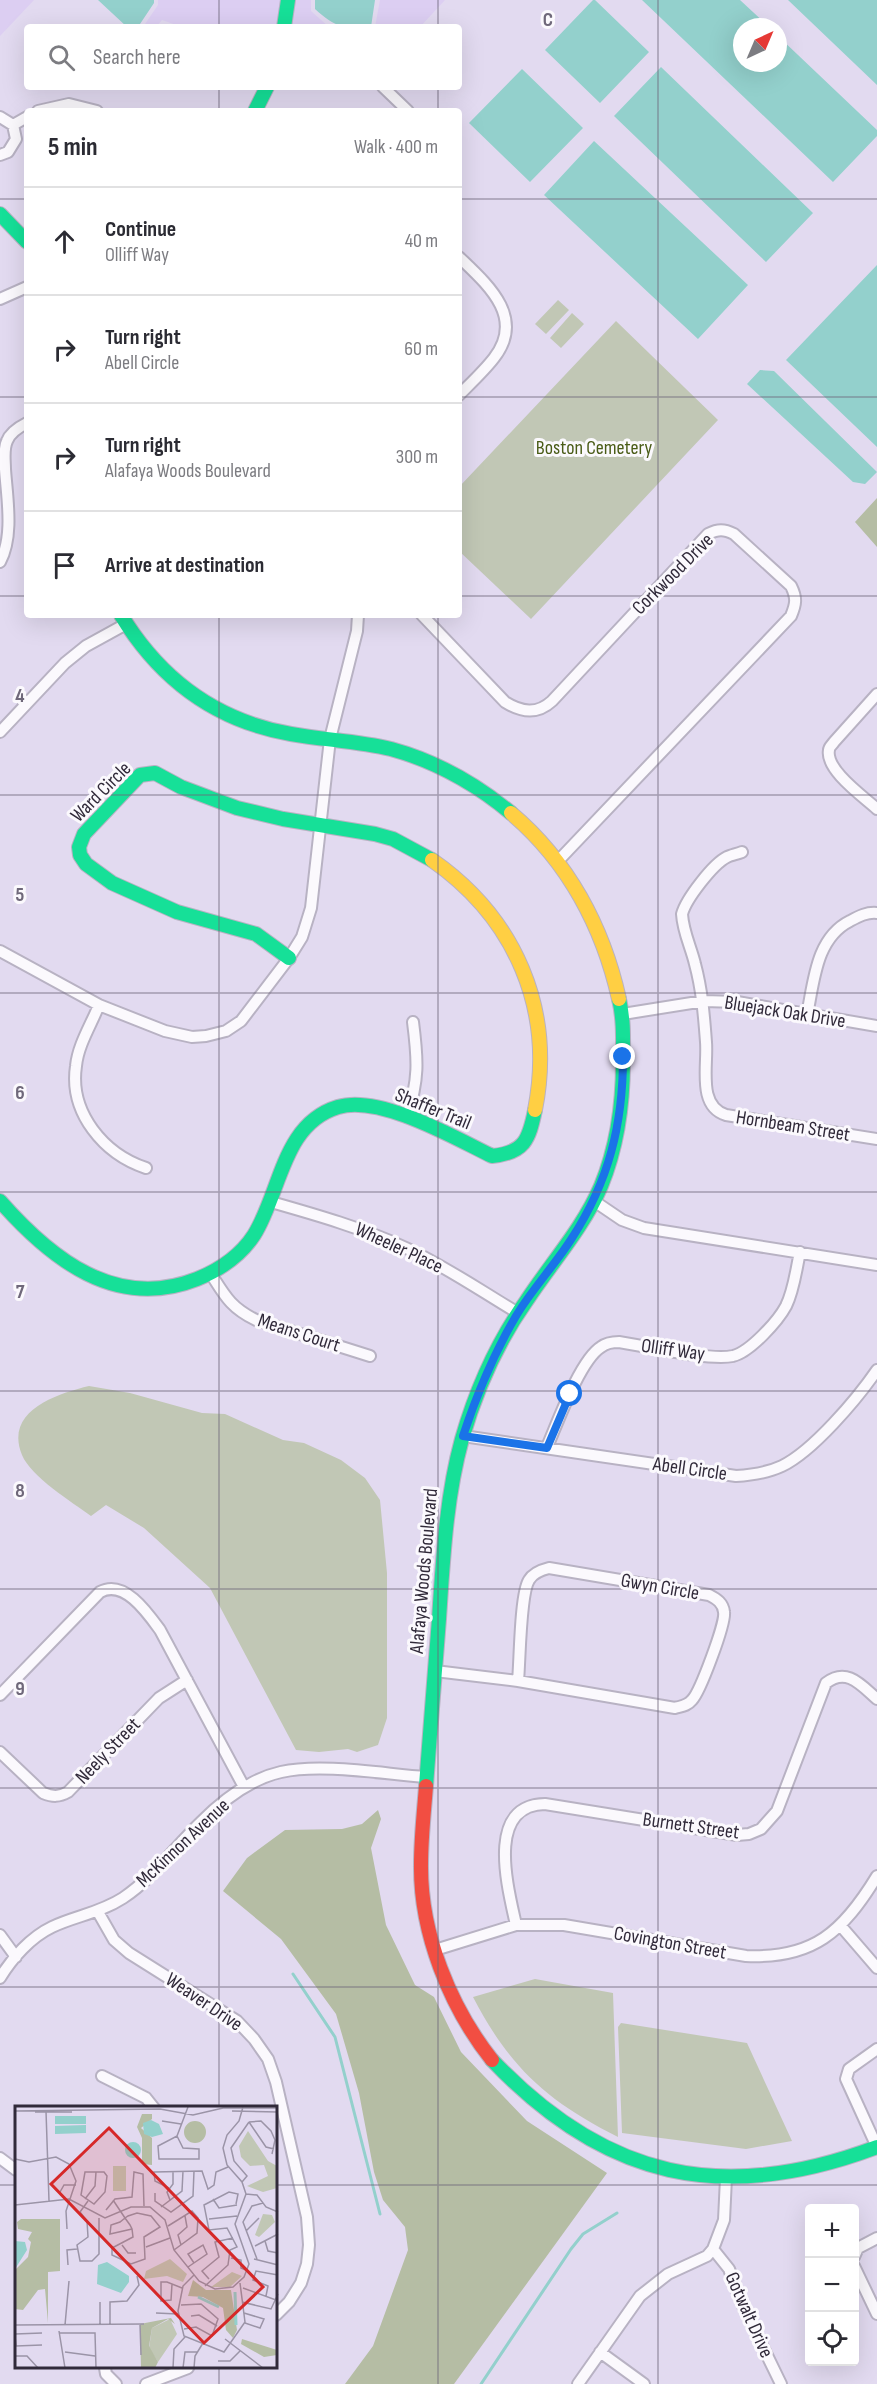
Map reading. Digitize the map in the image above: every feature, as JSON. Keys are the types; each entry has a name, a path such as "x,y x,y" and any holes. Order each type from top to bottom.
{"street":[{"path":"285,24 288,0"},
{"path":"256,108 266,90"},
{"path":"386,90 405,108"},
{"path":"51,108 69,104 85,108"},
{"path":"0,117 13,125 16,132 14,146 8,152 0,155"},
{"path":"13,125 24,119"},
{"path":"0,214 24,239"},
{"path":"462,260 502,303 506,331 496,356 462,392"},
{"path":"0,299 24,288"},
{"path":"0,562 7,542 4,458 6,442 15,430 24,425"},
{"name":"Corkwood Drive","path":"425,618 505,702 518,710 531,711 543,709 552,701 700,543 716,530 727,530 734,534 790,586 796,596 796,606 791,616 557,862"},
{"path":"0,951 99,1005 165,1031 192,1037 206,1036 226,1031 241,1021 289,958 302,937 311,908 330,739 357,631 357,618"},
{"path":"0,732 65,663 123,619"},
{"name":"Alafaya Woods Boulevard","path":"123,619 141,647 160,669 199,699 229,715 274,731 392,749 450,773 506,809 527,827 557,862 596,926 608,957 622,1014 623,1094 612,1152 594,1201 572,1239 518,1313 496,1351 478,1390 463,1436 446,1512 421,1866 423,1893 435,1950 446,1982 483,2048 507,2076 535,2103 566,2126 605,2148 667,2168 726,2178 800,2172 847,2159 877,2147"},
{"path":"877,694 829,750 831,763 836,772 877,809"},
{"name":"Ward Circle","path":"289,958 266,939 251,932 188,916 132,894 87,867 78,846 84,834 100,817 140,775 148,772 159,774 178,786 247,811 321,825"},
{"name":"Shaffer Trail","path":"0,1201 21,1225 51,1252 103,1279 135,1289 169,1288 211,1274 252,1238 271,1202 286,1154 304,1129 324,1112 340,1106 362,1104 407,1117 492,1156 507,1156 520,1149 528,1138 539,1093 541,1044 534,1000 522,964 503,930 480,900 451,872 393,839 360,829 321,825"},
{"path":"704,1001 695,960 683,924 684,904 690,894 726,857 742,852"},
{"path":"807,1014 818,961 825,944 846,923 859,916 877,913"},
{"name":"Bluejack Oak Drive","path":"622,1014 704,1001 737,1002 877,1026"},
{"name":"Hornbeam Street","path":"704,1001 707,1095 716,1112 877,1139"},
{"path":"99,1005 80,1049 76,1066 75,1085 80,1107 93,1132 110,1150 128,1162 146,1168"},
{"path":"407,1117 416,1090 418,1063 413,1022"},
{"path":"594,1201 622,1220 644,1228 877,1265"},
{"name":"Wheeler Place","path":"271,1202 343,1222 407,1248 518,1313"},
{"name":"Olliff Way","path":"547,1448 570,1394 592,1354 600,1347 611,1342 619,1342 717,1357 735,1356 751,1347 786,1305 800,1252"},
{"name":"Means Court","path":"211,1274 230,1304 242,1313 256,1320 370,1356"},
{"name":"Abell Circle","path":"463,1436 736,1476 762,1474 783,1466 802,1453 840,1416 877,1370"},
{"name":"Gwyn Circle","path":"435,1671 518,1681 675,1707 686,1706 696,1695 724,1622 722,1606 717,1599 709,1595 549,1568 540,1571 532,1576 525,1590 518,1681"},
{"path":"0,1695 100,1592 107,1588 117,1588 125,1592 151,1617 244,1787"},
{"name":"Burnett Street","path":"516,1925 508,1888 505,1838 508,1826 522,1809 532,1804 545,1804 737,1835 749,1834 761,1829 777,1811 826,1683 834,1677 850,1677 877,1699"},
{"name":"Neely Street","path":"0,1752 43,1793 51,1797 61,1796 68,1792 159,1698 187,1680"},
{"name":"McKinnon Avenue","path":"0,1978 32,1940 51,1928 98,1912 123,1898 146,1879 215,1809 244,1787 281,1772 301,1770 426,1777"},
{"name":"Covington Street","path":"435,1950 516,1925 564,1925 746,1956 770,1957 788,1954 808,1947 840,1925 862,1901 877,1876"},
{"name":"Weaver Drive","path":"98,1912 114,1940 129,1953 237,2021 268,2059 276,2082 307,2217 309,2244 307,2264 301,2283 289,2302 278,2312"},
{"path":"840,1925 877,1968"},
{"path":"0,1935 16,1957"},
{"path":"877,2049 849,2069 846,2079 877,2147"},
{"path":"102,2076 146,2098 152,2106"},
{"path":"0,2158 15,2169"},
{"path":"578,2384 640,2296 668,2274 697,2262 713,2249 724,2220 726,2178"},
{"path":"859,2247 877,2238"},
{"name":"Gotwalt Drive","path":"713,2249 729,2269 743,2306 781,2384"},
{"path":"859,2275 877,2314"},
{"path":"600,2352 644,2384"},
{"path":"105,2369 106,2374 116,2384"},
{"path":"146,2384 183,2369"}],"shaded area":[{"path":"0,0 34,0 0,36"},
{"path":"98,0 154,0 140,24 124,24"},
{"path":"158,0 283,0 279,24 173,24 162,20 159,24 145,24 158,5"},
{"path":"293,0 311,0 311,11 326,24 290,24"},
{"path":"315,0 375,0 371,24 337,24 315,9"},
{"path":"380,0 445,0 423,24 376,24"},
{"path":"593,0 649,52 600,103 545,50"},
{"path":"642,0 740,0 759,18 733,18 733,72 787,72 787,45 877,130 877,136 833,182"},
{"path":"788,0 877,0 877,85"},
{"path":"661,67 813,213 766,262 614,116"},
{"path":"522,69 583,128 530,182 469,123"},
{"path":"594,141 748,285 698,339 544,195"},
{"path":"877,265 877,447 786,360"},
{"path":"760,370 774,371 877,472 865,484 853,482 747,384"},
{"path":"877,498 877,547 855,522"},
{"path":"378,1810 381,1819 371,1848 386,1925 415,1985 434,1997 461,2052 527,2121 607,2173 454,2384 345,2384 373,2346 408,2250 405,2227 383,2200 374,2172 359,2093 336,2014 281,1939 223,1891 247,1858 285,1830 342,1829 362,1824"}],"green space":[{"path":"558,300 569,310 546,334 535,324"},
{"path":"572,313 584,324 561,348 550,338"},
{"name":"Boston Cemetery","path":"616,321 718,420 531,619 462,554 462,484"},
{"path":"89,1386 130,1393 202,1413 225,1414 283,1440 304,1443 341,1460 365,1478 380,1500 387,1573 387,1718 378,1745 357,1752 348,1749 319,1752 296,1750 210,1588 144,1528 106,1505 91,1516 34,1472 22,1455 18,1440 20,1427 27,1416 36,1407 49,1400"},
{"path":"535,1979 613,1993 618,2137 571,2110 533,2080 501,2044 473,1997"},
{"path":"621,2023 747,2043 792,2141 746,2149 622,2133 618,2027"}],"waterway":[{"path":"293,1974 335,2037 380,2214"},
{"path":"481,2384 571,2249 583,2234 617,2213"}],"traffic: fast":[{"path":"284,24 288,0"},
{"path":"256,108 266,90"},
{"path":"0,214 24,239"},
{"path":"123,618 153,659 192,694 215,708 264,728 303,736 379,746 407,754 439,767 484,792 511,813"},
{"path":"289,958 256,934 177,912 112,883 86,864 80,855 79,847 84,834 140,775 155,773 181,787 237,808 283,819 375,834 393,839 432,860"},
{"path":"426,1786 444,1551 452,1483 462,1439 474,1402 497,1349 516,1316 585,1216 607,1171 615,1141 622,1094 623,1030 619,999"},
{"path":"0,1201 41,1242 63,1260 87,1274 113,1284 139,1288 167,1287 197,1279 213,1271 229,1261 249,1242 263,1218 294,1144 305,1128 319,1116 338,1107 355,1105 374,1107 395,1112 438,1129 492,1156 511,1152 523,1143 535,1110"},
{"path":"492,2060 535,2100 578,2132 623,2155 669,2170 717,2176 768,2175 821,2165 877,2147"}],"traffic: slow":[{"path":"511,813 550,852 580,897 603,946 619,999"},
{"path":"432,860 461,883 486,909 506,938 522,969 533,1002 539,1036 540,1073 535,1110"}],"traffic: jam":[{"path":"426,1786 421,1864 422,1890 432,1942 440,1968 463,2017 492,2060"}],"route":[{"path":"570,1394 547,1448 463,1436 478,1390 496,1351 518,1313 572,1239 594,1201 612,1152 617,1131 623,1094 623,1057"}]}
